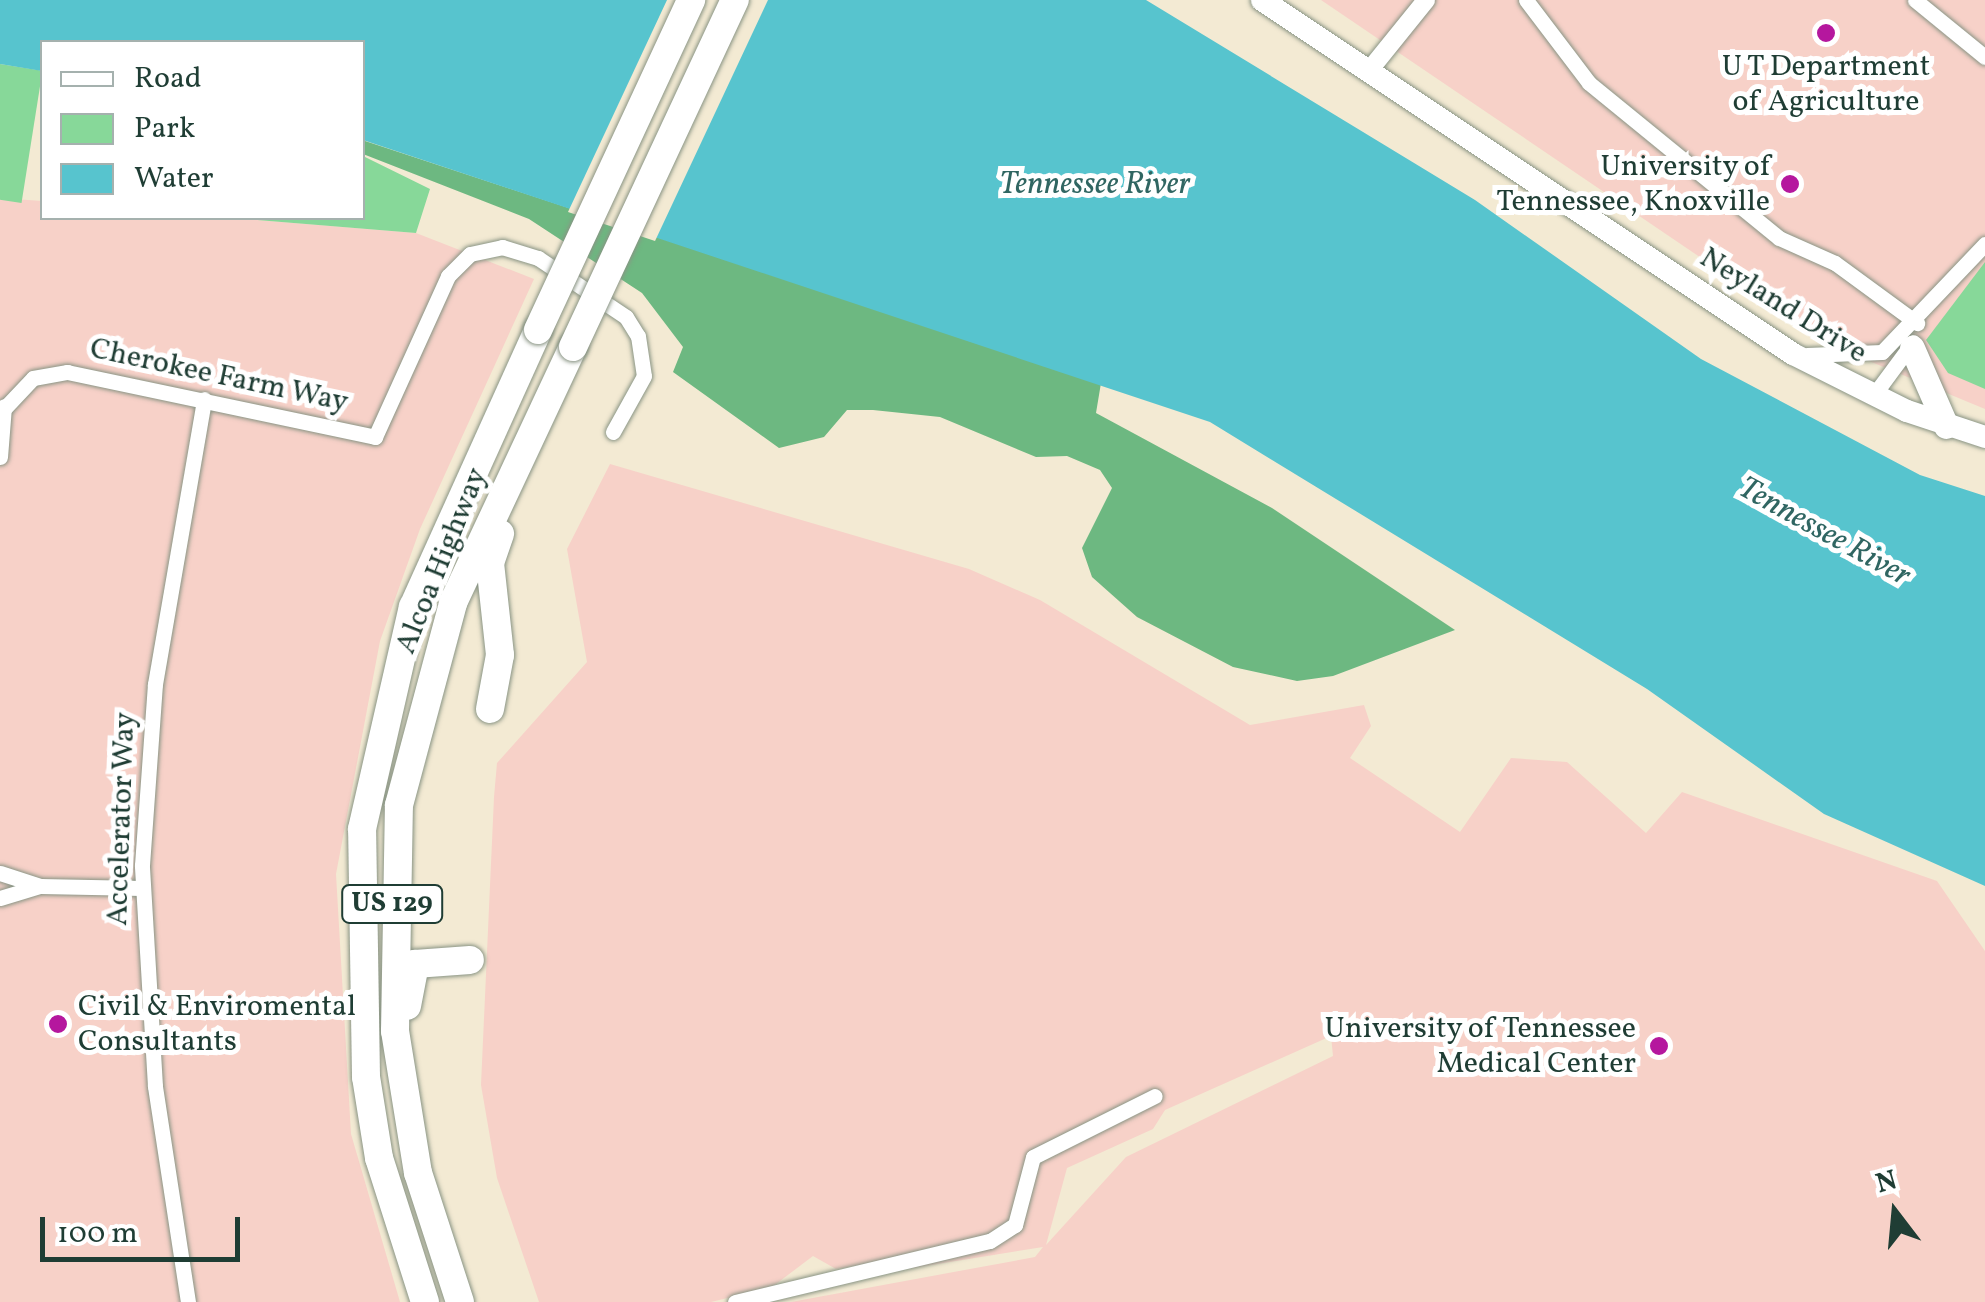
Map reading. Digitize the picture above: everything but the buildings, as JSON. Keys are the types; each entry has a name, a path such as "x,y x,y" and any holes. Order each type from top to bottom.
{"highway":[{"name":"Alcoa Highway","path":"425,1302 384,1173 366,1077 362,829 414,607 691,0"},
{"name":"Alcoa Highway","path":"462,1302 422,1190 400,1073 390,971 399,805 453,603 734,0"},
{"path":"1914,336 1946,426"},
{"path":"490,709 500,655 490,563 553,414 553,390"},
{"path":"462,1302 415,1082 406,980 416,964 470,960"}],"main road":[{"name":"Neyland Drive","path":"1262,0 1372,66 1794,354 1874,396 1946,426 1985,437"}],"street":[{"path":"1372,66 1426,0"},
{"path":"1526,0 1590,83 1778,237 1835,263 1914,336"},
{"path":"1916,0 1985,57"},
{"path":"1874,396 1914,336 1985,244"},
{"name":"Cherokee Farm Way","path":"0,457 2,410 34,378 67,372 375,437 448,276 470,254 502,247 538,258 626,317 638,336 644,376 613,432"},
{"path":"1794,354 1872,356 1914,336"},
{"name":"Accelerator Way","path":"188,1302 154,1086 142,888 156,684 204,399"},
{"path":"0,873 40,886 142,888"},
{"path":"0,898 40,886"},
{"path":"735,1302 990,1241 1016,1225 1033,1157 1155,1096"}],"shaded area":[{"name":"University of Tennessee, Knoxville","path":"1321,0 1985,0 1985,409 1828,344"},
{"path":"0,198 40,201 40,220 258,220 416,233 534,279 420,529 380,641 336,874 351,1134 400,1302 0,1302"},
{"path":"610,464 969,569 1040,600 1250,725 1364,705 1371,726 1350,758 1460,832 1511,758 1567,762 1646,833 1682,792 1937,881 1985,951 1985,1302 791,1302 1035,1257 1043,1247 913,1268 905,1258 836,1269 813,1256 772,1287 711,1302 539,1302 497,1178 481,1085 497,763 587,662 567,549","holes":["1331,1036 1333,1056 1126,1157 1046,1245 1067,1168 1153,1129 1165,1110"]}],"green space":[{"path":"0,64 40,70 40,86 22,203 0,200"},
{"path":"365,141 1101,383 1096,413 1272,508 1455,630 1333,676 1297,681 1233,667 1137,617 1092,577 1082,548 1112,488 1100,470 1067,456 1036,457 940,417 873,410 847,410 824,437 779,448 673,372 683,347 642,293 529,219 365,155"},
{"path":"365,157 430,189 416,233 258,220 365,220"},
{"path":"1985,262 1985,389 1948,373 1926,340"}],"water":[{"name":"Tennessee River","path":"0,0 1146,0 1475,200 1701,359 1920,475 1985,496 1985,886 1824,814 1647,689 1210,422 365,141 365,40 40,40 40,71 0,64"}],"pier":[{"path":"667,0 768,0 655,241 568,212"}],"place":[{"name":"U T Department of Agriculture","path":"1826,33"},
{"name":"University of Tennessee, Knoxville","path":"1790,184"},
{"name":"Civil & Enviromental Consultants","path":"58,1024"},
{"name":"University of Tennessee Medical Center","path":"1659,1046"}]}
